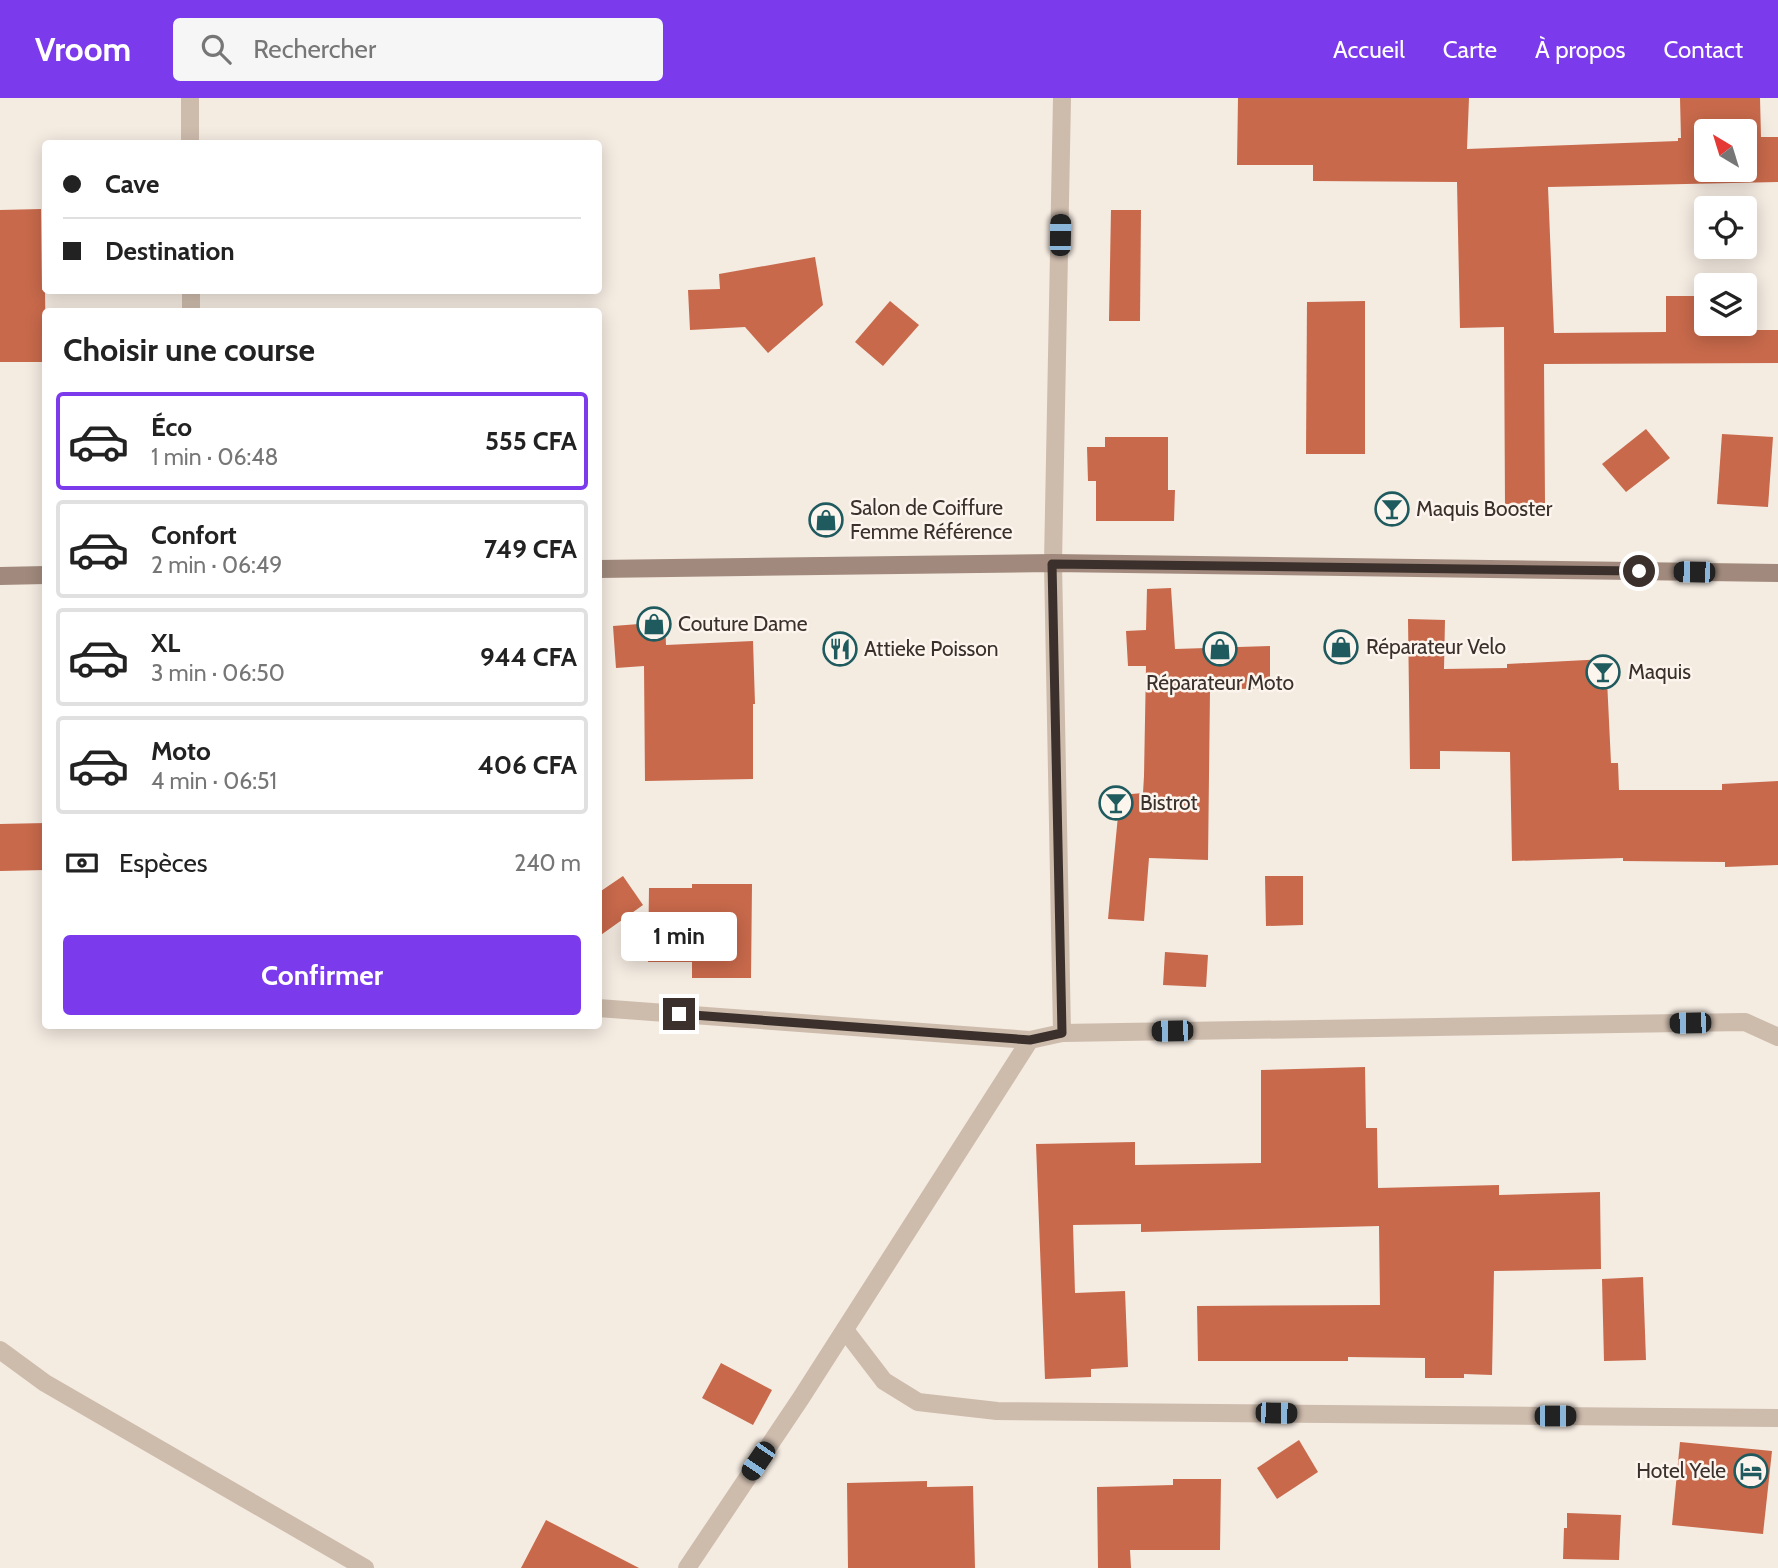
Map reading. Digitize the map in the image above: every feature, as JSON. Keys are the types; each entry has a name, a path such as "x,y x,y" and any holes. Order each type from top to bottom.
{"street":[{"path":"190,98 190,140"},
{"path":"1062,98 1052,564 1062,1033"},
{"path":"602,569 1052,564 1778,573"},
{"path":"0,576 42,575"},
{"path":"602,1008 1030,1040 1062,1033 1745,1022 1778,1037"},
{"path":"687,1568 845,1330 1030,1040"},
{"path":"845,1330 884,1381 918,1402 997,1411 1778,1418"},
{"path":"0,1350 46,1384 365,1568"}],"building":[{"path":"1238,98 1469,98 1467,149 1678,141 1678,138 1681,138 1680,98 1760,98 1761,137 1778,137 1778,182 1548,187 1554,333 1666,332 1666,296 1694,296 1694,336 1757,336 1757,330 1778,330 1778,363 1544,364 1545,503 1505,504 1504,327 1460,328 1457,182 1313,181 1313,165 1237,165"},
{"path":"41,209 42,294 45,294 45,308 42,308 42,362 0,362 0,210"},
{"path":"1111,210 1141,210 1140,321 1109,321"},
{"path":"815,257 823,305 768,353 745,327 690,330 688,290 720,289 719,274"},
{"path":"890,301 919,325 883,366 855,342"},
{"path":"1365,301 1365,454 1306,454 1307,302"},
{"path":"1646,429 1670,458 1626,492 1602,464"},
{"path":"1722,434 1773,437 1768,507 1717,504"},
{"path":"1105,437 1168,437 1168,490 1175,490 1174,521 1096,521 1096,481 1088,481 1087,447 1105,447"},
{"path":"1171,588 1175,649 1270,646 1270,688 1210,690 1208,860 1149,858 1144,921 1108,919 1120,795 1143,793 1146,666 1128,666 1126,631 1146,630 1147,589"},
{"path":"1408,619 1445,620 1444,669 1507,668 1507,664 1606,659 1611,763 1618,763 1619,790 1722,790 1722,784 1778,781 1778,865 1725,867 1725,862 1623,861 1623,858 1512,861 1510,752 1440,751 1440,769 1410,769"},
{"path":"665,622 666,645 753,641 753,779 645,781 644,666 616,668 613,626"},
{"path":"42,823 42,870 0,871 0,824"},
{"path":"623,876 643,905 602,934 602,890"},
{"path":"1265,876 1303,876 1303,925 1266,926"},
{"path":"692,884 752,884 751,978 692,978 692,962 648,962 649,888 692,888"},
{"path":"1165,952 1208,955 1206,987 1163,985"},
{"path":"1365,1067 1366,1128 1377,1128 1378,1188 1499,1185 1499,1195 1600,1192 1601,1269 1494,1271 1492,1375 1464,1374 1464,1378 1425,1378 1425,1358 1198,1361 1197,1306 1380,1305 1379,1226 1141,1232 1141,1224 1073,1225 1075,1293 1125,1291 1128,1367 1091,1369 1091,1377 1045,1379 1036,1144 1135,1142 1135,1165 1261,1163 1261,1070"},
{"path":"1643,1277 1646,1360 1604,1361 1602,1279"},
{"path":"721,1363 772,1390 753,1425 702,1398"},
{"path":"1299,1440 1318,1472 1277,1499 1257,1468"},
{"path":"1680,1442 1772,1451 1763,1534 1672,1525"},
{"path":"1173,1479 1221,1479 1220,1550 1130,1550 1131,1568 1098,1568 1097,1487 1173,1485"},
{"path":"927,1481 927,1487 973,1486 975,1568 848,1568 847,1483"},
{"path":"1567,1513 1621,1515 1619,1560 1563,1559"},
{"path":"546,1520 639,1568 521,1568"}],"place":[{"name":"Maquis Booster","path":"1392,509"},
{"name":"Salon de Coiffure Femme Référence","path":"826,520"},
{"name":"Couture Dame","path":"654,624"},
{"name":"Réparateur Velo","path":"1341,647"},
{"name":"Attieke Poisson","path":"840,649"},
{"name":"Réparateur Moto","path":"1220,649"},
{"name":"Maquis","path":"1603,672"},
{"name":"Bistrot","path":"1116,803"},
{"name":"Hotel Yele","path":"1751,1471"}],"route":[{"path":"679,1014 1030,1040 1062,1033 1052,564 1639,571"}]}
